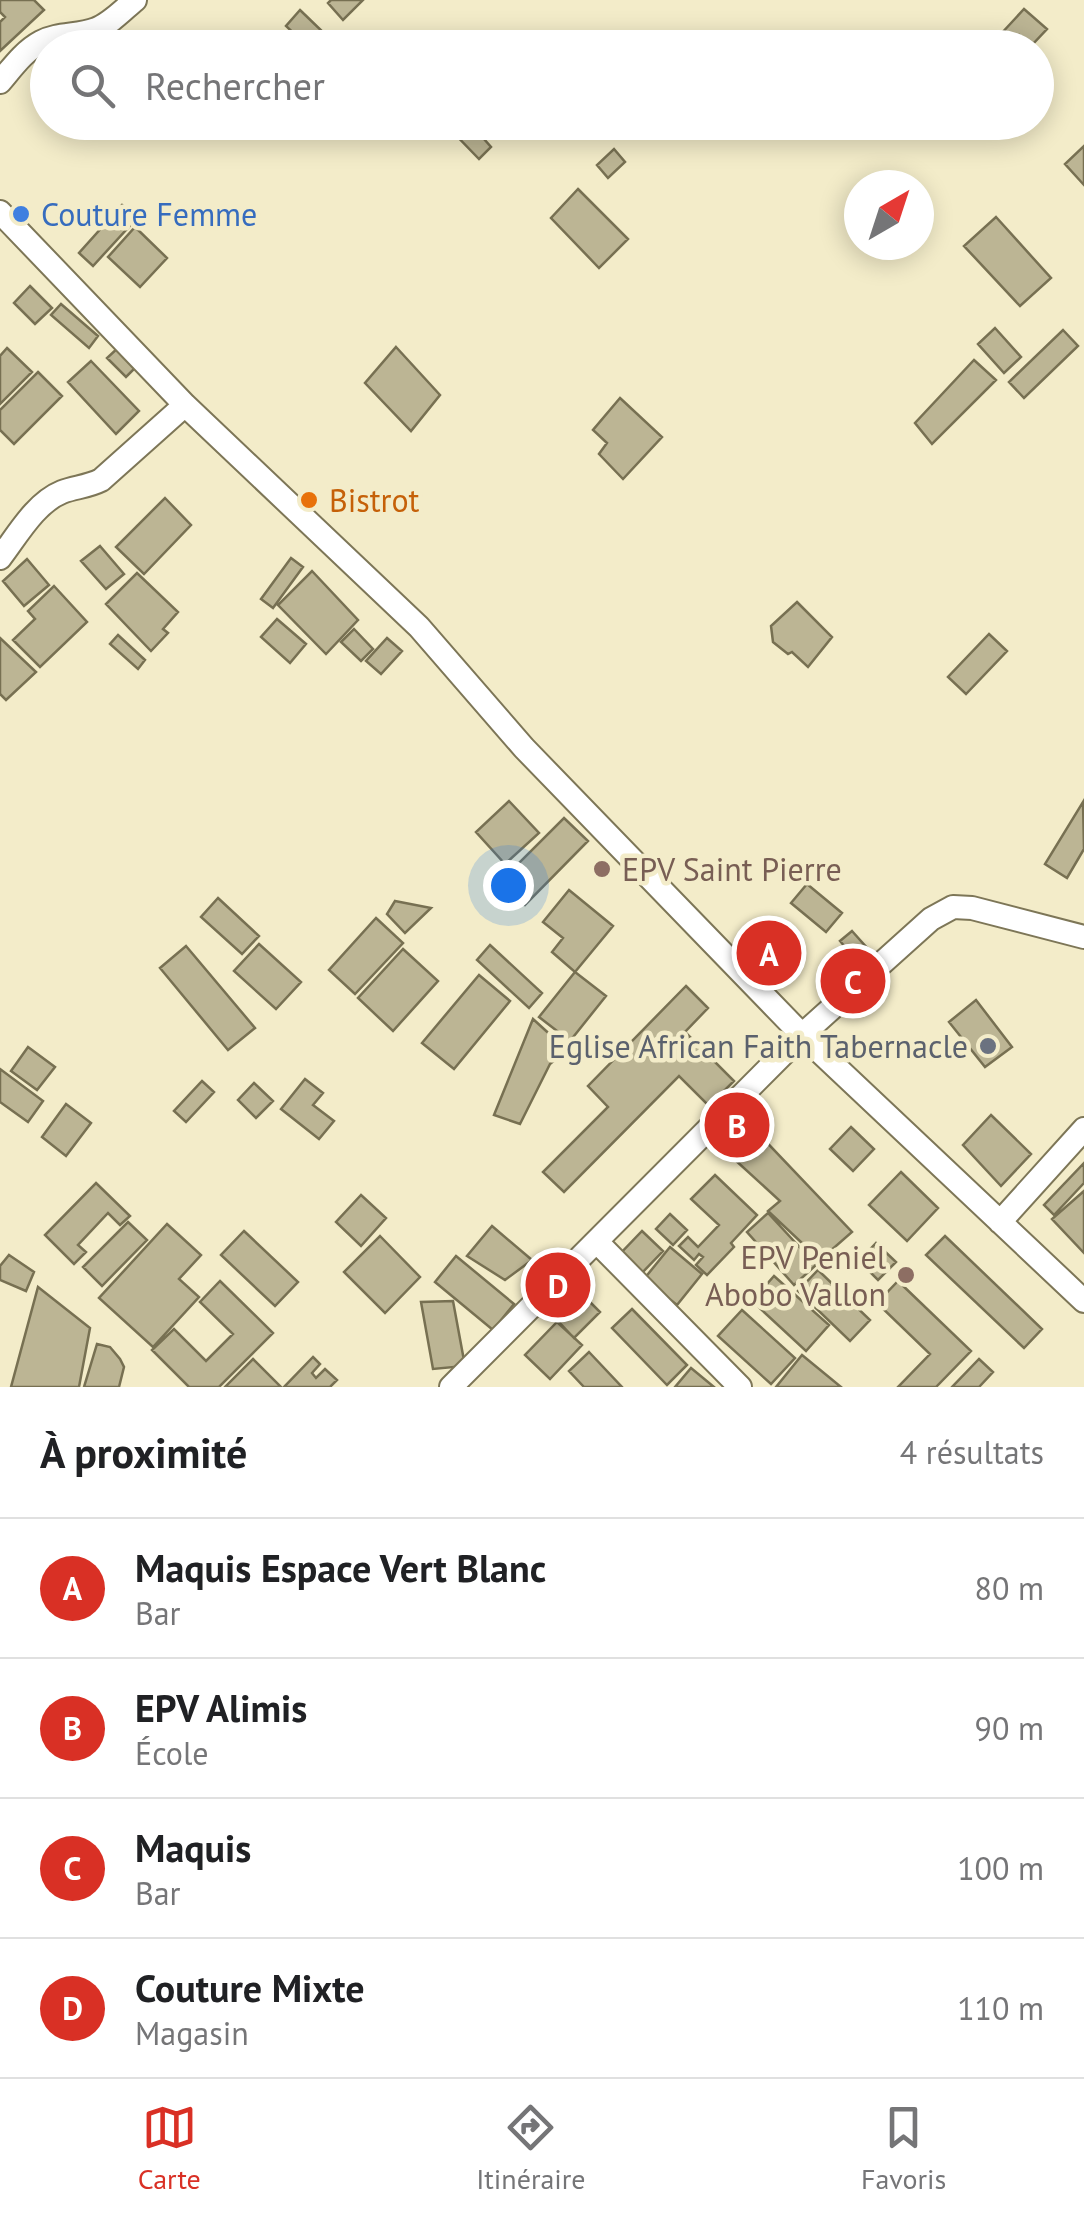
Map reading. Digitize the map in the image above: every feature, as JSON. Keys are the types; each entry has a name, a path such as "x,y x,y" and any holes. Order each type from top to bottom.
{"street":[{"path":"92,30 135,0"},
{"path":"0,82 30,50"},
{"path":"0,212 186,405 420,627 524,748 802,1035 1084,1300"},
{"path":"1,556 49,499 101,480 186,405"},
{"path":"452,1387 802,1035 932,918 953,907 972,908 1084,937"},
{"path":"1000,1222 1084,1129"},
{"path":"597,1242 740,1387"}],"building":[{"path":"0,0 34,0 44,10 0,51 0,22 5,17 0,12"},
{"path":"363,0 343,20 328,3"},
{"path":"1024,9 1047,29 1046,30 1005,30"},
{"path":"300,10 321,30 290,30 286,26"},
{"path":"461,140 485,140 491,147 479,159"},
{"path":"1084,146 1084,185 1065,164"},
{"path":"614,149 625,162 608,178 597,165"},
{"path":"578,189 628,239 599,268 551,218"},
{"path":"122,205 137,218 93,266 79,253"},
{"path":"996,217 1051,278 1020,306 964,246"},
{"path":"135,227 167,258 140,287 108,257"},
{"path":"30,286 52,308 35,324 14,303"},
{"path":"61,304 98,336 89,348 51,315"},
{"path":"995,328 1021,357 1004,373 978,344"},
{"path":"1063,330 1078,346 1024,398 1009,382"},
{"path":"120,346 139,364 126,377 107,358"},
{"path":"396,347 440,395 411,431 365,383"},
{"path":"7,348 32,372 0,404 0,356"},
{"path":"974,360 996,380 932,444 915,423"},
{"path":"91,361 139,411 116,434 68,382"},
{"path":"38,372 62,396 14,444 0,430 0,410"},
{"path":"620,398 662,437 623,479 599,454 607,443 593,430"},
{"path":"165,498 191,525 144,574 116,547"},
{"path":"100,546 124,574 106,589 81,561"},
{"path":"291,558 303,567 273,608 261,599"},
{"path":"27,559 49,585 24,606 3,581"},
{"path":"312,571 358,620 326,654 278,605"},
{"path":"137,573 178,612 163,629 168,633 151,651 106,604"},
{"path":"54,586 87,622 40,667 13,640 35,619 28,611"},
{"path":"797,602 832,637 808,667 773,642 771,626"},
{"path":"277,619 306,644 290,663 261,637"},
{"path":"354,629 373,649 361,661 341,642"},
{"path":"989,634 1007,651 966,694 948,677"},
{"path":"118,635 145,660 138,669 110,644"},
{"path":"0,638 36,672 6,700 0,694"},
{"path":"387,638 402,651 381,674 366,661"},
{"path":"509,801 539,833 505,864 476,832"},
{"path":"1083,802 1084,849 1067,878 1045,864"},
{"path":"564,818 588,841 525,905 501,881"},
{"path":"807,884 842,913 826,932 791,903"},
{"path":"569,890 613,926 575,972 552,952 563,938 543,922"},
{"path":"218,898 259,936 242,954 201,917"},
{"path":"395,901 431,908 405,933 387,914"},
{"path":"376,918 403,943 355,994 329,970"},
{"path":"852,931 868,949 856,960 840,941"},
{"path":"259,944 301,982 276,1009 234,971"},
{"path":"490,945 542,993 529,1008 477,960"},
{"path":"186,946 255,1028 228,1050 160,968"},
{"path":"403,949 438,981 393,1031 358,998"},
{"path":"575,972 606,996 570,1041 539,1017"},
{"path":"479,975 510,1001 454,1069 422,1043"},
{"path":"686,986 708,1008 685,1032 734,1081 709,1106 679,1076 564,1192 543,1172 608,1107 588,1086"},
{"path":"976,1000 1012,1047 985,1067 949,1022"},
{"path":"533,1019 567,1050 550,1064 520,1124 494,1115"},
{"path":"28,1047 55,1067 37,1090 11,1071"},
{"path":"0,1069 43,1101 28,1122 0,1102"},
{"path":"305,1079 323,1093 313,1105 334,1121 319,1139 281,1109"},
{"path":"202,1081 214,1092 186,1122 174,1111"},
{"path":"254,1083 273,1101 256,1118 238,1100"},
{"path":"66,1104 91,1123 66,1156 42,1137"},
{"path":"991,1115 1031,1154 1001,1186 963,1145"},
{"path":"851,1127 874,1149 853,1171 830,1149"},
{"path":"755,1130 852,1232 820,1260 768,1211 780,1201 733,1158"},
{"path":"1084,1163 1084,1183 1054,1215 1044,1205"},
{"path":"901,1172 938,1208 907,1241 869,1205"},
{"path":"715,1175 757,1215 707,1275 696,1265 703,1257 699,1254 694,1260 679,1246 688,1237 698,1247 719,1225 691,1199"},
{"path":"96,1183 130,1216 120,1225 108,1213 78,1245 86,1252 74,1264 45,1235"},
{"path":"1084,1191 1084,1253 1052,1219"},
{"path":"361,1195 386,1218 361,1246 336,1222"},
{"path":"768,1213 816,1265 794,1285 747,1232"},
{"path":"670,1214 687,1230 673,1245 656,1229"},
{"path":"128,1222 147,1240 102,1286 83,1267"},
{"path":"167,1224 201,1255 179,1279 199,1297 153,1347 99,1298"},
{"path":"492,1226 532,1260 505,1280 467,1256"},
{"path":"244,1231 298,1282 275,1306 221,1255"},
{"path":"642,1231 663,1251 640,1275 619,1255"},
{"path":"380,1236 420,1277 385,1313 344,1272"},
{"path":"945,1236 1042,1329 1024,1348 926,1255"},
{"path":"876,1243 896,1262 878,1280 859,1261"},
{"path":"670,1247 702,1274 677,1305 644,1279"},
{"path":"9,1255 34,1272 26,1291 0,1280 0,1266"},
{"path":"456,1256 514,1304 493,1330 435,1282"},
{"path":"818,1270 870,1320 850,1341 798,1291"},
{"path":"774,1276 829,1325 806,1351 752,1301"},
{"path":"220,1281 273,1333 219,1387 189,1387 152,1350 174,1329 206,1361 233,1334 200,1302"},
{"path":"898,1281 971,1351 936,1387 898,1387 930,1354 877,1303"},
{"path":"38,1287 90,1328 79,1387 11,1387"},
{"path":"583,1295 600,1312 574,1338 558,1321"},
{"path":"453,1301 465,1366 433,1369 421,1302"},
{"path":"632,1309 687,1365 667,1385 612,1328"},
{"path":"742,1310 795,1358 771,1384 718,1336"},
{"path":"557,1322 582,1345 550,1379 525,1355"},
{"path":"97,1344 110,1347 120,1359 124,1367 119,1387 84,1387"},
{"path":"589,1352 622,1387 584,1387 569,1371"},
{"path":"802,1355 841,1387 776,1387"},
{"path":"313,1357 320,1364 312,1373 316,1378 325,1369 337,1380 330,1387 284,1387"},
{"path":"253,1359 281,1387 225,1387"},
{"path":"979,1359 993,1372 979,1387 952,1387"},
{"path":"691,1368 714,1387 675,1387"}],"place":[{"name":"Couture Femme","path":"21,214"},
{"name":"Bistrot","path":"309,500"},
{"name":"EPV Saint Pierre","path":"602,869"},
{"name":"Maquis Espace Vert Blanc","path":"769,953"},
{"name":"Maquis","path":"853,981"},
{"name":"Eglise African Faith Tabernacle","path":"988,1046"},
{"name":"EPV Alimis","path":"737,1125"},
{"name":"EPV Peniel Abobo Vallon","path":"906,1275"},
{"name":"Couture Mixte","path":"558,1285"}]}
